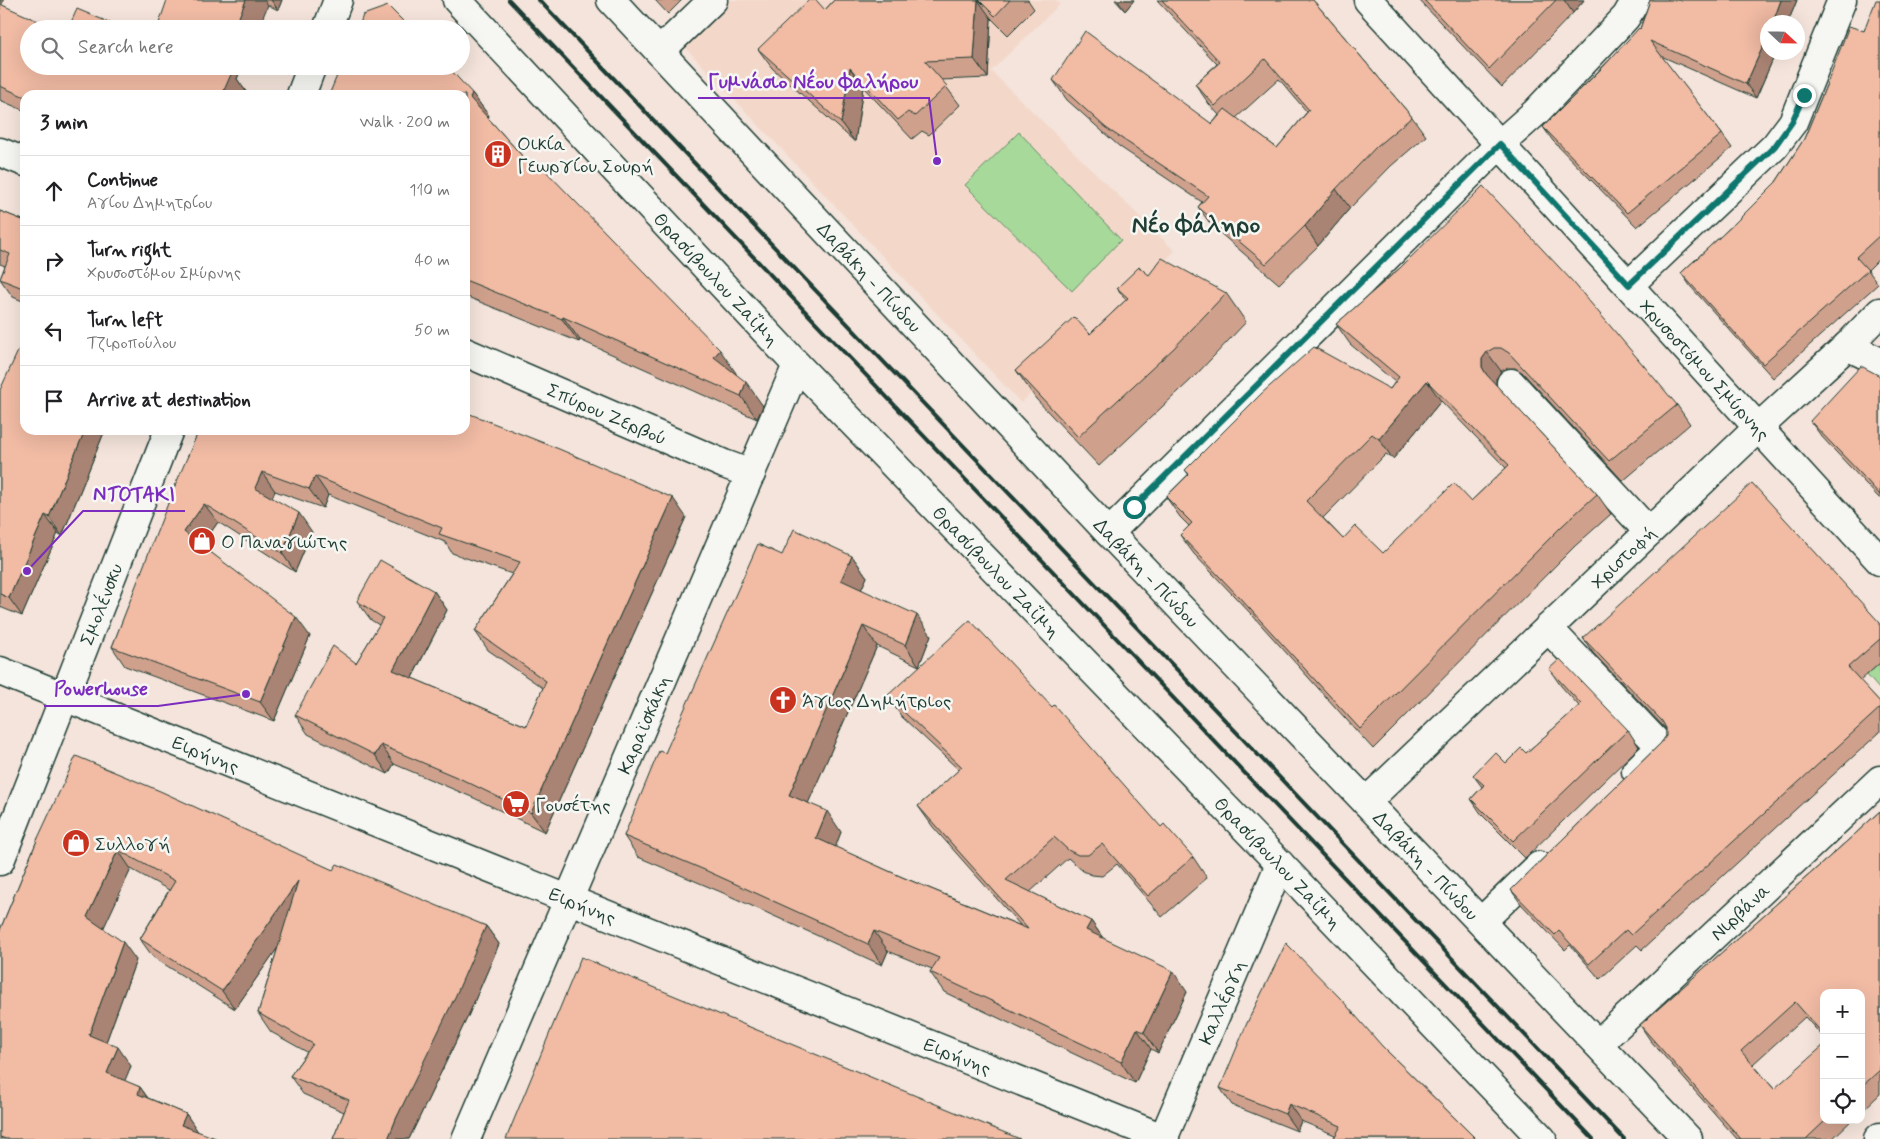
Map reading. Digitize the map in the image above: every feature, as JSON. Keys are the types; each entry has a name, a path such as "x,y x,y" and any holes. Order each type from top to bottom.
{"street":[{"path":"330,20 338,0"},
{"name":"Θρασύβουλου Ζαΐμη","path":"457,0 797,365 1280,864 1542,1139"},
{"name":"Δαβάκη - Πίνδου","path":"611,0 1108,533 1688,1139"},
{"path":"660,51 713,0"},
{"name":"Χρυσοστόμου Σμύρνης","path":"1368,0 1880,560"},
{"path":"1108,533 1500,144 1536,112 1619,24 1636,0"},
{"path":"1629,285 1775,146 1792,122 1842,0"},
{"path":"303,90 309,75"},
{"path":"0,152 20,160"},
{"name":"Χριστοφή","path":"1366,802 1758,427 1847,346 1880,312"},
{"path":"1847,346 1880,362"},
{"name":"Σπύρου Ζερβού","path":"470,354 751,474"},
{"name":"Καραϊσκάκη","path":"473,1137 569,900 797,365"},
{"path":"1511,383 1649,532"},
{"name":"Σμολένσκυ","path":"0,861 167,435"},
{"path":"1548,628 1661,748 1619,788"},
{"name":"Ειρήνης","path":"0,671 1163,1139"},
{"name":"Νιρβάνα","path":"1598,1044 1880,780"},
{"path":"1481,922 1557,848"},
{"name":"Καλλέργη","path":"1163,1139 1280,864"}],"shaded area":[{"path":"730,0 1056,0 1060,4 991,71 1175,251 1021,403 683,45"}],"green space":[{"path":"1019,132 1121,240 1072,291 965,185"},
{"path":"1880,663 1880,690 1867,675"}],"building":[{"path":"167,0 246,0 238,20 160,20"},
{"path":"809,0 816,0 825,10 834,0 978,0 974,59 925,61 947,86 915,116 908,112 898,120 850,68 841,123 758,49"},
{"path":"979,0 1010,0 995,16"},
{"path":"1162,0 1313,0 1412,117 1377,146 1336,189 1305,226 1266,264 1198,207 1208,196 1106,128 1053,80 1085,31 1212,124 1225,109 1277,148 1309,110 1265,59 1215,106 1195,84 1220,62"},
{"path":"1424,0 1556,0 1489,69"},
{"path":"1650,0 1781,0 1776,15 1760,15 1760,53 1746,84 1650,41 1722,134 1627,213 1543,127 1640,29"},
{"path":"1876,0 1880,0 1880,235 1856,257 1868,270 1763,364 1681,273 1776,182 1804,139 1849,26 1864,31"},
{"path":"0,4 36,20 20,20 20,75 231,75 224,90 20,90 20,95 0,86"},
{"path":"388,6 402,20 361,20 363,15"},
{"path":"77,9 103,20 72,20"},
{"path":"337,75 455,75 469,90 331,90"},
{"path":"470,98 532,167 535,160 720,350 714,357 746,382 741,396 563,317 562,319 470,282"},
{"path":"1483,186 1573,282 1677,405 1609,461 1509,353 1501,348 1494,348 1487,352 1482,359 1482,367 1486,374 1597,494 1562,526 1360,729 1180,535 1192,523 1166,497 1189,474 1185,470 1262,393 1314,347 1390,389 1399,377 1336,324 1400,268","holes":["1427,381 1509,465 1471,501 1454,483 1383,553 1355,526 1343,539 1306,501 1372,434 1379,439"]},
{"path":"0,211 20,219 20,287 0,279 10,254 0,250"},
{"path":"1162,258 1226,293 1174,348 1078,437 1016,370 1074,317 1090,334 1128,298 1117,288 1139,267 1149,275"},
{"path":"20,347 20,435 83,435 49,517 45,515 9,598 0,594 0,390"},
{"path":"1861,366 1880,376 1880,495 1810,421"},
{"path":"470,414 559,449 673,498 531,813 461,779 381,745 375,755 295,715 333,646 356,663 383,618 357,601 380,560 434,591 393,670 526,726 546,681 475,631 520,562 439,534 442,528 315,476 309,489 262,472 255,488 299,513 282,553 204,504 184,532 296,617 260,702 112,647 174,488 197,435 470,435"},
{"path":"1752,483 1880,623 1880,639 1848,667 1880,702 1880,708 1631,935 1626,930 1589,964 1559,931 1555,935 1511,890 1661,743 1666,736 1666,728 1662,721 1583,638"},
{"path":"794,529 852,556 841,580 917,615 905,645 863,626 789,795 827,811 816,838 902,877 1028,929 918,806 962,767 887,696 970,620 1052,707 1054,705 1161,827 1164,824 1193,857 1148,896 1102,844 1088,855 1078,855 1068,850 1054,837 1006,880 1091,921 1086,930 1173,971 1144,1032 1137,1029 1121,1062 930,972 939,958 874,931 868,944 707,871 624,836 659,751 665,753 758,544 782,555"},
{"path":"1560,659 1628,730 1513,841 1471,799 1484,785 1473,775 1495,752 1506,763 1521,748 1526,753 1581,704 1549,669"},
{"path":"76,756 160,791 333,870 337,864 486,926 456,995 388,1139 333,1139 349,1100 290,1076 313,1044 258,1013 298,881 222,991 140,939 175,881 118,850 87,917 123,942 89,1035 118,1047 107,1073 140,1087 138,1094 186,1114 181,1125 218,1139 6,1139 0,1137 0,930 38,838"},
{"path":"1880,811 1880,1070 1865,1083 1865,989 1820,989 1820,1030 1795,1002 1741,1051 1774,1089 1820,1049 1820,1124 1822,1124 1806,1139 1741,1139 1640,1025"},
{"path":"1286,943 1341,999 1382,1046 1476,1139 1336,1139 1334,1138 1341,1126 1289,1104 1285,1114 1220,1088 1247,1023"},
{"path":"581,957 1020,1139 506,1139"}],"railway":[{"path":"509,0 1593,1139"},
{"path":"539,0 1624,1139"}],"place":[{"name":"Οικία Γεωργίου Σουρή","path":"498,154"},
{"name":"Γυμνάσιο Νέου Φαλήρου","path":"937,161"},
{"name":"Ο Παναγιώτης","path":"202,541"},
{"name":"NTOTAKI","path":"27,571"},
{"name":"Powerhouse","path":"246,694"},
{"name":"Άγιος Δημήτριος","path":"783,700"},
{"name":"Γουσέτης","path":"516,804"},
{"name":"Συλλογή","path":"76,843"}],"district":[{"name":"Νέο Φάληρο","path":"1196,224"}],"route":[{"path":"1134,507 1500,144 1629,285 1775,146 1792,122 1804,95"}]}
